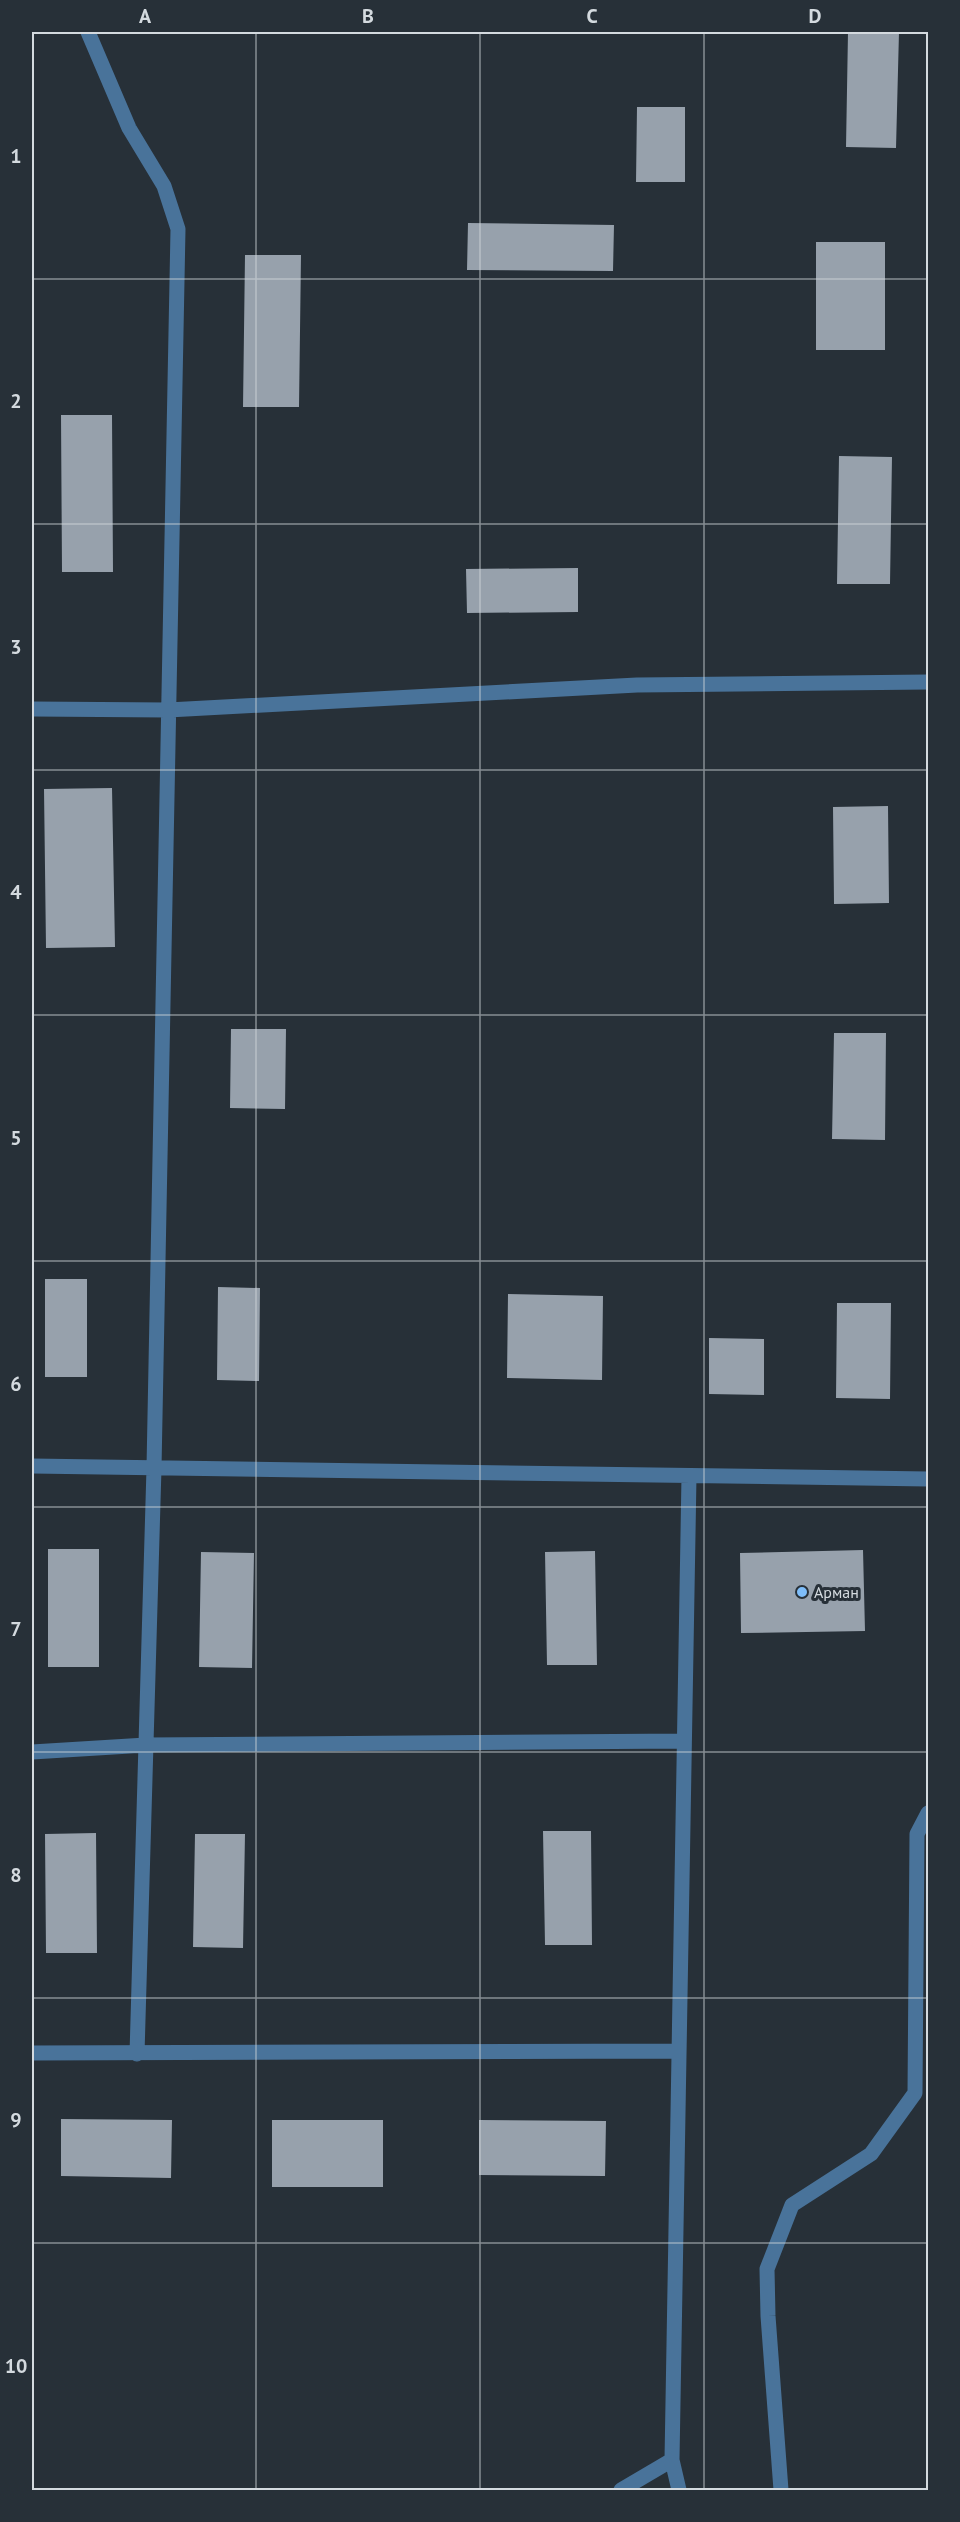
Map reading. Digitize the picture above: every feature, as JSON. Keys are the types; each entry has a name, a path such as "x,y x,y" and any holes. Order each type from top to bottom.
{"street":[{"path":"88,32 129,128 164,186 178,230 154,1468 138,2054"},
{"path":"32,709 168,710 638,685 928,682"},
{"path":"32,1466 928,1479"},
{"path":"679,2490 672,2460 689,1476"},
{"path":"32,1752 146,1745 684,1741"},
{"path":"781,2490 768,2316 767,2269 792,2205 871,2154 915,2093 917,1834 928,1813"},
{"path":"32,2053 679,2050"},
{"path":"621,2490 672,2460"}],"building":[{"path":"848,32 899,32 896,148 846,147"},
{"path":"637,107 685,107 685,182 636,182"},
{"path":"468,223 614,225 613,271 467,270"},
{"path":"816,242 885,242 885,350 816,350"},
{"path":"245,255 301,255 299,407 243,407"},
{"path":"61,415 112,415 113,572 62,572"},
{"path":"839,456 892,457 890,584 837,584"},
{"path":"578,568 578,612 467,613 466,569"},
{"path":"112,788 115,947 46,948 44,789"},
{"path":"888,806 889,903 834,904 833,807"},
{"path":"231,1029 286,1029 285,1109 230,1108"},
{"path":"834,1033 886,1033 885,1140 832,1139"},
{"path":"45,1279 87,1279 87,1377 45,1377"},
{"path":"218,1287 260,1288 259,1381 217,1380"},
{"path":"508,1294 603,1296 602,1380 507,1378"},
{"path":"837,1303 891,1303 890,1399 836,1398"},
{"path":"709,1338 764,1339 764,1395 709,1394"},
{"path":"48,1549 99,1549 99,1667 48,1667"},
{"name":"Арман","path":"863,1550 865,1631 741,1633 740,1553"},
{"path":"595,1551 597,1665 547,1665 545,1552"},
{"path":"201,1552 254,1553 252,1668 199,1667"},
{"path":"543,1831 591,1831 592,1945 545,1945"},
{"path":"96,1833 97,1953 46,1953 45,1834"},
{"path":"195,1834 245,1834 243,1948 193,1947"},
{"path":"61,2119 172,2120 171,2178 61,2176"},
{"path":"272,2120 383,2120 383,2187 272,2187"},
{"path":"479,2120 606,2121 605,2176 479,2175"}],"place":[{"name":"Арман","path":"802,1592"}]}
